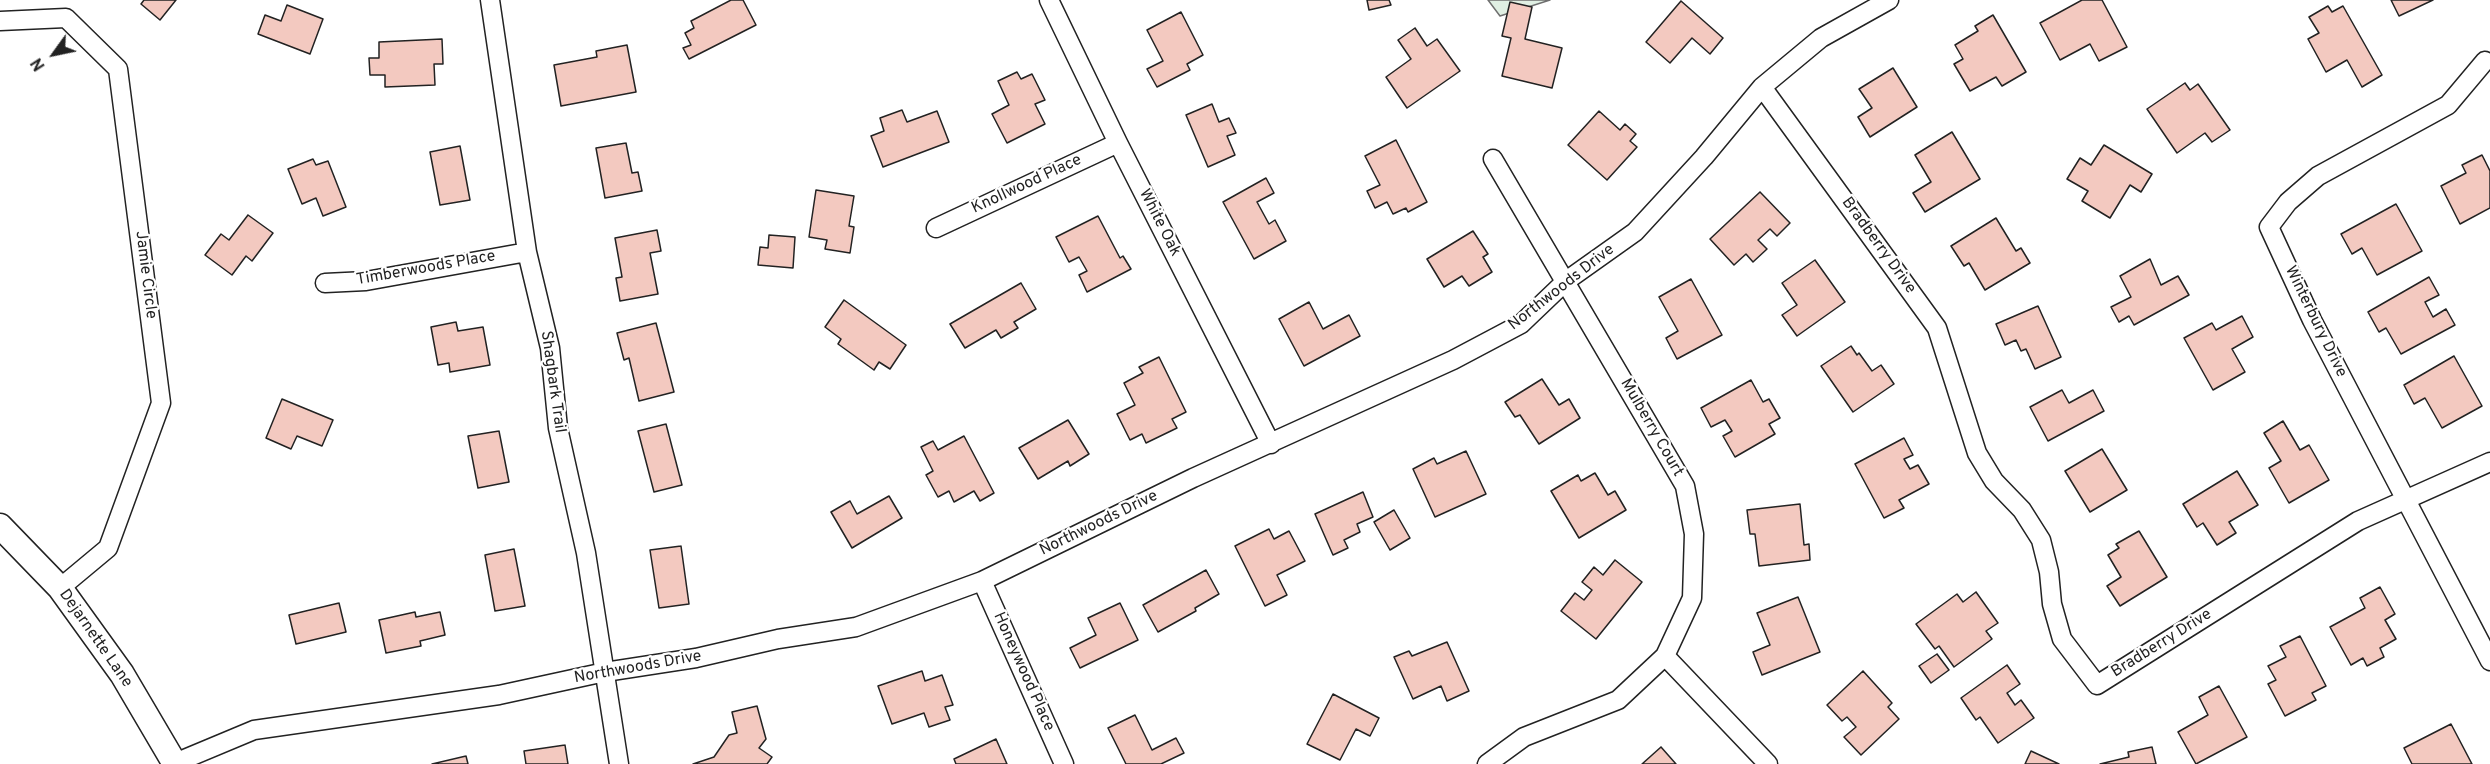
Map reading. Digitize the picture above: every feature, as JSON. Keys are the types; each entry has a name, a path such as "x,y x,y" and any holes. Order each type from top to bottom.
{"main road":[{"name":"Dejarnette Lane","path":"0,526 60,588 122,674 175,764"}],"street":[{"name":"Shagbark Trail","path":"490,0 527,252 550,348 558,428 586,553 619,764"},
{"name":"White Oak","path":"1049,0 1118,143 1271,444"},
{"name":"Northwoods Drive","path":"175,764 254,730 499,695 605,672 696,658 778,639 856,627 982,581 1193,478 1453,360 1521,324 1566,281 1635,232 1704,157 1762,87 1821,38 1889,0"},
{"name":"Jamie Circle","path":"0,21 66,18 118,69 161,403 108,548 60,588"},
{"name":"Winterbury Drive","path":"2485,61 2448,105 2318,177 2288,202 2269,227 2312,320 2490,662"},
{"name":"Bradberry Drive","path":"1762,87 1937,328 1977,453 1994,481 2022,510 2040,540 2049,572 2052,604 2062,639 2097,685 2358,521 2408,501 2490,462"},
{"name":"Knollwood Place","path":"936,228 1118,143"},
{"name":"Mulberry Court","path":"1487,764 1524,737 1618,700 1665,656 1692,598 1694,534 1684,486 1493,159"},
{"name":"Timberwoods Place","path":"325,283 366,281 527,252"},
{"name":"Honeywood Place","path":"982,581 1064,764"},
{"path":"1665,656 1768,764"}],"green space":[{"path":"1488,0 1550,0 1500,16"}],"building":[{"path":"144,0 176,0 160,20 141,4"},
{"path":"731,0 743,0 756,25 689,59 683,48 691,45 685,33 694,28 691,21"},
{"path":"1367,0 1389,0 1391,5 1369,10"},
{"path":"2082,0 2102,0 2127,47 2099,61 2090,44 2060,60 2040,23"},
{"path":"2391,0 2433,0 2399,16"},
{"path":"1681,1 1723,38 1710,54 1692,38 1670,63 1646,42"},
{"path":"1510,2 1532,7 1525,39 1562,48 1552,88 1502,76 1511,38 1502,36"},
{"path":"287,5 323,19 310,54 258,34 265,15 281,21"},
{"path":"2328,6 2332,12 2343,6 2382,75 2362,87 2347,60 2326,72 2308,39 2319,33 2309,17"},
{"path":"1181,12 1203,55 1187,64 1190,70 1157,87 1147,69 1163,61 1147,30"},
{"path":"1993,15 2026,72 2002,86 1996,77 1970,91 1954,64 1963,59 1955,45 1978,31 1975,26"},
{"path":"1415,28 1427,46 1437,39 1460,71 1407,108 1386,77 1411,59 1398,40"},
{"path":"442,39 443,64 434,64 435,85 385,87 385,75 370,75 369,58 379,58 379,42"},
{"path":"627,45 636,92 561,106 554,65 597,57 596,51"},
{"path":"1893,68 1917,107 1870,137 1858,117 1872,108 1859,89"},
{"path":"1017,72 1021,79 1032,74 1045,100 1035,104 1045,124 1007,143 992,114 1009,105 998,81"},
{"path":"2185,83 2190,90 2198,84 2230,130 2212,142 2205,133 2177,153 2147,109"},
{"path":"1212,104 1219,122 1229,118 1236,133 1227,136 1235,155 1208,167 1186,115"},
{"path":"902,110 907,122 937,111 949,142 883,167 871,136 884,131 880,118"},
{"path":"1599,111 1620,130 1625,124 1636,134 1630,141 1637,147 1607,180 1568,145"},
{"path":"1952,132 1980,179 1925,212 1913,193 1931,182 1915,155"},
{"path":"1396,140 1427,202 1408,212 1406,208 1393,214 1387,202 1375,208 1367,191 1380,185 1365,156"},
{"path":"626,143 632,173 638,172 642,191 605,198 596,148"},
{"path":"2104,145 2152,174 2141,192 2130,185 2110,218 2082,201 2088,191 2067,179 2080,158 2091,165"},
{"path":"460,146 470,200 440,205 430,152"},
{"path":"2482,155 2490,171 2490,208 2460,224 2441,186 2466,173 2462,165"},
{"path":"313,159 316,165 328,161 346,207 323,216 316,198 302,204 288,169"},
{"path":"1266,178 1274,193 1257,202 1269,224 1275,220 1286,241 1254,259 1223,202"},
{"path":"816,190 854,196 849,226 854,227 850,253 825,249 827,240 809,237"},
{"path":"1760,192 1790,223 1777,236 1770,229 1758,240 1767,249 1753,262 1746,254 1734,265 1710,239"},
{"path":"2396,204 2422,251 2377,275 2362,248 2352,254 2341,234"},
{"path":"248,215 273,233 252,261 246,256 232,275 205,255 221,234 229,240"},
{"path":"1098,216 1120,258 1123,256 1131,269 1087,292 1079,275 1087,271 1079,257 1069,262 1056,237"},
{"path":"1996,218 2016,251 2021,248 2030,263 1985,290 1969,263 1964,266 1951,246"},
{"path":"657,230 661,251 650,253 658,294 620,301 616,278 622,277 615,238"},
{"path":"1473,231 1488,254 1483,257 1492,272 1469,286 1462,276 1444,287 1427,259"},
{"path":"769,235 795,237 793,268 758,265 760,247 768,248"},
{"path":"2150,259 2161,285 2178,276 2189,295 2134,325 2129,316 2119,322 2111,307 2131,297 2120,276"},
{"path":"1815,260 1845,302 1797,336 1782,315 1797,305 1782,283"},
{"path":"2429,277 2439,295 2425,302 2433,317 2446,309 2455,325 2401,354 2386,328 2379,332 2368,312"},
{"path":"1691,279 1722,335 1677,359 1666,338 1678,331 1659,297"},
{"path":"1021,283 1036,309 1014,322 1018,328 1001,338 996,330 965,348 950,324"},
{"path":"844,300 906,345 890,369 879,362 874,370 838,344 841,339 825,327"},
{"path":"1309,302 1323,329 1349,315 1360,336 1304,366 1279,319"},
{"path":"2038,306 2061,357 2035,369 2026,349 2021,351 2016,340 2005,345 1996,324"},
{"path":"2242,316 2253,337 2232,349 2245,372 2213,390 2184,338 2212,323 2216,330"},
{"path":"456,322 458,331 483,327 490,365 450,372 449,363 438,365 431,327"},
{"path":"656,323 674,392 639,401 629,358 624,360 617,333"},
{"path":"1851,346 1872,371 1881,365 1894,384 1853,412 1821,366"},
{"path":"2454,356 2482,406 2442,428 2425,398 2414,404 2404,385"},
{"path":"1159,357 1186,412 1172,419 1177,428 1146,443 1142,434 1130,440 1117,414 1135,405 1124,383 1143,373 1139,367"},
{"path":"1542,379 1559,405 1569,399 1580,418 1539,444 1520,415 1515,417 1505,402"},
{"path":"1751,380 1763,402 1769,399 1780,418 1769,424 1775,434 1735,457 1723,436 1732,431 1725,420 1711,427 1701,408"},
{"path":"2062,390 2069,403 2093,390 2104,411 2048,441 2030,407"},
{"path":"282,399 333,420 322,446 297,436 291,449 266,438"},
{"path":"1068,420 1089,454 1070,466 1068,461 1038,479 1019,448"},
{"path":"2283,421 2300,450 2309,445 2329,480 2289,503 2269,468 2281,461 2264,433"},
{"path":"666,424 682,485 654,492 638,431"},
{"path":"499,431 509,482 478,488 468,436"},
{"path":"964,436 994,493 980,501 974,491 954,502 949,491 938,497 926,475 933,471 921,447 933,441 938,450"},
{"path":"1904,438 1913,455 1904,459 1910,469 1918,465 1929,484 1899,500 1904,508 1884,518 1855,464"},
{"path":"2102,449 2127,490 2090,512 2065,471"},
{"path":"1466,451 1486,494 1435,517 1413,469 1434,458 1437,464"},
{"path":"2237,471 2258,505 2229,522 2236,533 2217,545 2203,523 2197,527 2183,504"},
{"path":"1595,473 1608,495 1615,491 1626,510 1579,538 1551,491 1578,475 1581,481"},
{"path":"1363,492 1373,517 1357,524 1360,532 1344,540 1348,548 1333,555 1315,514"},
{"path":"889,496 902,518 852,548 831,512 850,501 857,514"},
{"path":"1800,504 1804,545 1809,544 1810,560 1759,566 1755,534 1750,534 1747,510"},
{"path":"1394,510 1410,538 1390,550 1374,522"},
{"path":"1269,529 1274,539 1289,531 1305,561 1277,575 1287,595 1265,606 1235,546"},
{"path":"2139,531 2167,577 2120,606 2107,586 2121,577 2108,555 2119,548 2116,544"},
{"path":"681,546 689,604 659,608 650,550"},
{"path":"514,549 525,606 495,611 485,555"},
{"path":"1615,560 1642,582 1596,639 1561,611 1575,593 1584,600 1592,590 1582,582 1594,567 1603,575"},
{"path":"1206,570 1219,594 1195,608 1196,611 1158,632 1143,605"},
{"path":"2380,587 2395,614 2385,620 2396,639 2380,648 2384,657 2367,666 2363,658 2351,665 2330,627 2365,608 2360,598"},
{"path":"1976,592 1998,623 1986,631 1992,639 1954,667 1939,646 1935,649 1916,624 1957,594 1963,602"},
{"path":"1798,597 1820,652 1762,675 1753,652 1770,645 1757,613"},
{"path":"339,603 346,632 296,644 289,615"},
{"path":"1120,603 1138,640 1080,668 1070,648 1096,635 1088,618"},
{"path":"415,612 416,617 440,612 445,635 420,641 421,646 386,653 379,620"},
{"path":"2300,636 2326,686 2312,693 2316,700 2285,716 2268,684 2276,680 2268,666 2286,657 2280,646"},
{"path":"1447,642 1469,691 1447,701 1441,686 1413,699 1394,657 1409,651 1412,656"},
{"path":"1937,654 1949,670 1931,683 1919,666"},
{"path":"2007,665 2020,684 2007,693 2015,705 2021,700 2034,718 1998,743 1980,717 1976,720 1961,698"},
{"path":"922,671 925,681 942,675 953,705 945,707 950,720 929,727 924,713 892,724 878,686"},
{"path":"1863,671 1892,703 1888,707 1899,719 1861,755 1844,737 1856,727 1847,717 1842,721 1827,705"},
{"path":"2219,686 2247,737 2196,764 2178,732 2208,715 2199,697"},
{"path":"1333,694 1379,718 1370,736 1356,729 1340,760 1307,744"},
{"path":"757,706 766,739 759,748 772,757 767,764 693,764 714,757 729,735 737,733 732,712"},
{"path":"1135,715 1152,750 1176,738 1184,753 1161,764 1126,764 1108,728"},
{"path":"2451,724 2472,764 2412,764 2404,748"},
{"path":"996,739 1007,764 956,764 954,759"},
{"path":"565,745 568,764 526,764 524,751"},
{"path":"1661,747 1676,764 1642,764"},
{"path":"2152,747 2156,764 2100,764 2129,757 2128,752"},
{"path":"2031,751 2059,764 2025,764"},
{"path":"466,756 468,764 432,764"}]}
